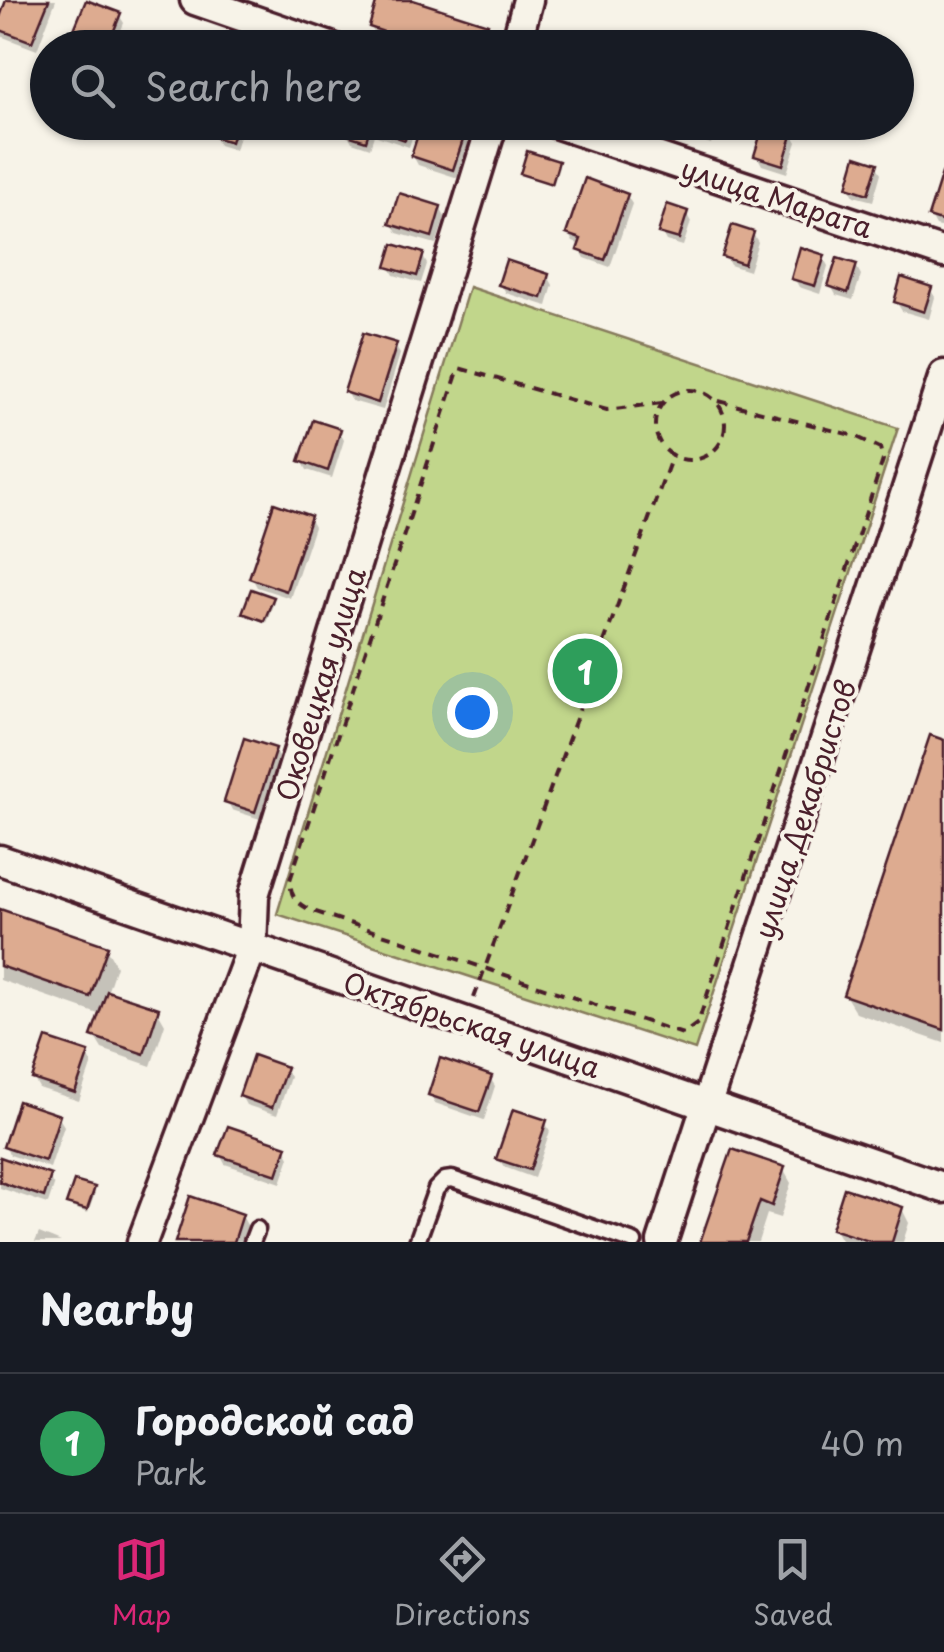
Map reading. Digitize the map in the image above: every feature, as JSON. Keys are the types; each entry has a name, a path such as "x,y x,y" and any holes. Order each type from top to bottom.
{"street":[{"path":"196,0 282,30"},
{"path":"520,30 528,0"},
{"name":"Оковецкая улица","path":"142,1242 252,948 254,895 487,140"},
{"name":"улица Марата","path":"606,140 944,252"},
{"name":"улица Декабристов","path":"662,1242 944,375"},
{"name":"Октябрьская улица","path":"0,860 944,1188"}],"lane":[{"path":"417,1242 436,1189 452,1179 634,1242"}],"path":[{"path":"459,368 606,410 662,403 682,390 695,390 715,400 855,436 880,448 883,460 698,1023 684,1034 297,904 291,895 290,880 459,368"},
{"path":"662,403 654,426 663,448 672,456 694,461 705,458 722,442 726,420 715,400"},
{"path":"466,1022 672,456"}],"green space":[{"path":"469,287 898,428 695,1050 277,914"}],"building":[{"path":"6,0 49,0 37,30 30,30 30,41 0,30"},
{"path":"86,0 121,13 114,30 74,30"},
{"path":"377,0 413,0 488,24 486,30 369,27"},
{"path":"416,140 463,140 453,170 411,156"},
{"path":"759,140 791,140 783,165 754,156"},
{"path":"527,151 559,161 552,184 520,174"},
{"path":"856,156 878,163 868,194 847,187"},
{"path":"944,174 944,222 928,217"},
{"path":"585,178 628,194 605,260 577,250 581,239 566,234"},
{"path":"399,193 441,206 432,237 389,224"},
{"path":"667,204 688,211 679,239 658,233"},
{"path":"732,225 754,232 744,264 722,257"},
{"path":"393,244 424,253 417,276 386,267"},
{"path":"800,247 825,255 815,286 791,279"},
{"path":"837,258 857,264 848,293 828,286"},
{"path":"506,260 549,274 542,298 498,285"},
{"path":"901,277 932,287 924,312 894,302"},
{"path":"363,333 397,343 378,403 344,392"},
{"path":"313,420 341,429 328,471 299,461"},
{"path":"274,503 311,516 286,591 249,578"},
{"path":"251,589 274,597 264,621 242,613"},
{"path":"930,735 944,740 944,1030 843,995"},
{"path":"244,738 276,748 255,812 224,802"},
{"path":"0,909 108,946 90,997 0,966"},
{"path":"107,991 159,1008 144,1054 91,1036"},
{"path":"46,1038 89,1052 75,1093 32,1079"},
{"path":"253,1055 287,1067 272,1108 239,1096"},
{"path":"440,1058 492,1076 479,1112 428,1095"},
{"path":"18,1101 60,1115 45,1161 3,1147"},
{"path":"513,1109 547,1120 530,1170 496,1159"},
{"path":"228,1126 287,1146 277,1175 217,1155"},
{"path":"732,1149 785,1167 772,1206 760,1201 746,1242 700,1242"},
{"path":"0,1157 51,1175 44,1197 0,1182"},
{"path":"74,1181 95,1187 87,1210 66,1204"},
{"path":"844,1188 903,1207 892,1242 872,1242 831,1229"},
{"path":"190,1196 243,1214 234,1242 175,1242"}],"place":[{"name":"Городской сад","path":"585,671"}]}
